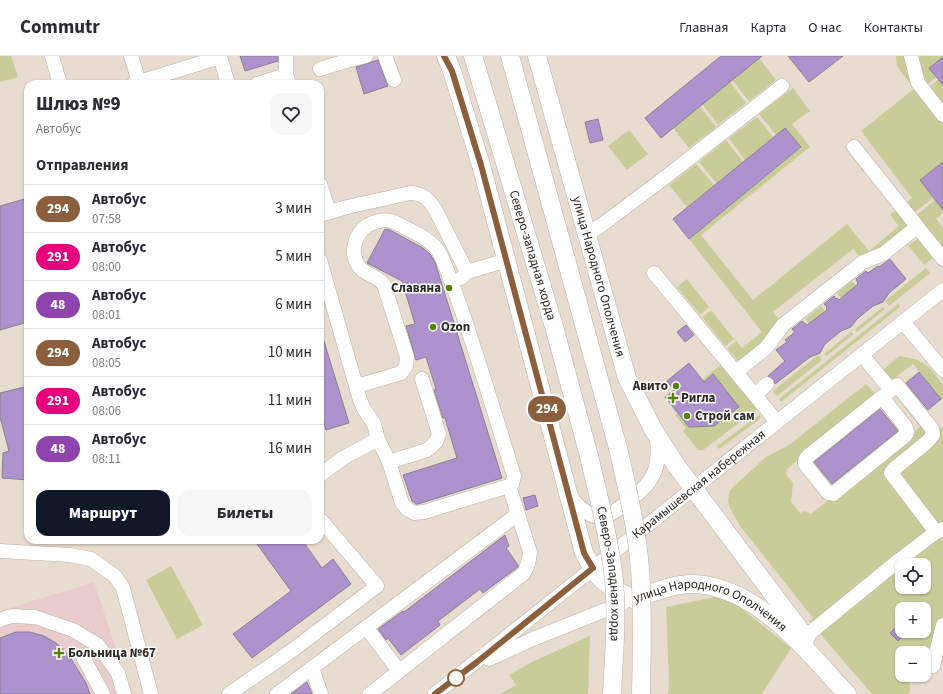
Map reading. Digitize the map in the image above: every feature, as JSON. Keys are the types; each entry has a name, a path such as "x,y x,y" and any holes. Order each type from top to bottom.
{"main road":[{"name":"Северо-западная хорда","path":"473,56 555,330 589,456"},
{"path":"510,56 618,448 632,510 640,568 642,624 641,694"},
{"name":"улица Народного Ополчения","path":"540,57 586,235 626,378 657,436 693,489 848,694"},
{"name":"улица Народного Ополчения","path":"448,60 481,165 584,553 593,568 609,585 633,600 671,586 691,584 710,586 726,590 742,598 769,616 799,642 848,694"},
{"name":"Северо-Западная хорда","path":"589,456 603,514 613,574 615,627 612,694"}],"street":[{"path":"52,56 59,80"},
{"path":"131,56 135,80"},
{"path":"286,56 287,80"},
{"path":"320,69 346,59 366,56"},
{"path":"385,56 394,80"},
{"path":"911,56 918,83 943,115"},
{"path":"146,80 220,57 227,80"},
{"path":"586,235 657,184 782,86"},
{"path":"854,147 943,259"},
{"path":"324,214 347,206 410,193 420,194 433,206 467,272"},
{"path":"324,274 362,407 374,424 378,440 389,462 402,503 407,509 414,513 424,512 512,484 514,476 453,286 437,249 426,239 392,221 382,220 363,228 358,235 354,249 356,261 360,269 378,278 384,285 407,361 406,366 401,373 357,386"},
{"path":"736,372 766,348 783,325 850,271 863,262 883,254 917,227"},
{"path":"453,286 467,272 506,260"},
{"path":"654,273 777,422"},
{"name":"Карамышевская набережная","path":"435,694 943,290"},
{"path":"902,322 943,370"},
{"path":"805,637 892,565 940,530 891,473 933,435 932,430 897,385 886,393 805,460 804,462 806,467 830,494 835,492 906,435 907,432 905,426 886,393 862,355"},
{"path":"389,462 427,450 436,442 439,434 422,379"},
{"path":"754,395 767,384"},
{"path":"568,492 574,502 582,510 593,515 605,516 616,510 639,494 649,483 655,471 658,454 657,436"},
{"path":"324,472 343,458 378,440"},
{"path":"370,694 523,574 530,561 530,552 509,486"},
{"path":"277,694 518,514"},
{"path":"229,694 294,649 378,586 324,524"},
{"path":"0,551 70,555 91,559 115,576 123,588 151,694"},
{"path":"464,672 502,652 633,600"},
{"path":"0,620 11,616 35,617 73,630 98,645 118,673 124,694"},
{"path":"933,666 943,625"},
{"path":"366,627 400,671"},
{"path":"83,657 103,694"},
{"path":"312,668 321,694"}],"shaded area":[{"name":"Больница №67","path":"94,582 131,694 0,694 0,611"}],"green space":[{"path":"0,56 11,56 18,77 0,82"},
{"path":"896,56 906,56 919,93 943,122 943,165 941,163 920,180 933,198 915,212 907,202 912,198 861,131 914,89 897,66"},
{"path":"919,56 943,56 937,77 928,84 923,73"},
{"path":"759,58 776,80 749,101 732,80"},
{"path":"939,79 943,85 943,103 930,87"},
{"path":"730,82 746,103 718,125 702,104"},
{"path":"793,88 810,111 792,124 810,147 701,235 753,300 847,224 869,251 899,226 890,215 898,209 910,225 884,249 861,258 853,249 773,312 780,321 765,343 740,363 727,348 736,341 742,348 762,332 689,239 801,148 785,128 776,135 759,114"},
{"path":"700,106 716,127 689,148 673,128"},
{"path":"757,117 773,137 745,160 729,138"},
{"path":"629,130 648,154 627,170 608,146"},
{"path":"726,140 743,162 716,183 699,162"},
{"path":"696,164 714,185 687,207 669,185"},
{"path":"935,200 943,210 943,213 936,219 943,228 943,247 917,215"},
{"path":"918,239 933,258 924,265 908,245"},
{"path":"926,268 930,273 889,306 885,301"},
{"path":"687,279 709,307 700,315 677,287"},
{"path":"852,281 857,286 841,298 837,293"},
{"path":"898,304 900,307 781,402 779,399"},
{"path":"821,306 825,311 809,324 805,319"},
{"path":"883,307 885,309 857,332 855,329"},
{"path":"711,310 734,339 725,346 702,317"},
{"path":"851,332 854,334 826,356 824,354"},
{"path":"818,355 822,360 777,396 773,391"},
{"path":"899,356 915,359 930,368 943,385 943,402 913,364 892,380 883,370"},
{"path":"723,363 760,407 703,450 698,450 683,431 686,428 675,415 678,413 689,427 714,426 739,407 713,374 703,382 702,380"},
{"path":"866,384 876,395 787,469 786,474 793,483 791,502 800,513 805,511 811,514 920,427 897,397 898,396 924,429 926,434 897,475 933,442 939,429 943,427 943,644 931,654 931,646 895,646 895,682 909,682 910,691 908,694 872,694 809,621 813,618 740,526 729,506 728,501 730,490 766,457 789,445"},
{"path":"759,415 761,418 719,449 717,446"},
{"path":"171,566 203,625 177,639 146,580"},
{"path":"720,596 741,608 791,648 762,694 668,694 669,684 666,607"},
{"path":"590,636 588,694 500,694 516,685 509,675 534,661"}],"building":[{"path":"240,56 278,56 278,61 245,71"},
{"path":"721,56 762,56 661,138 645,118"},
{"path":"788,56 843,56 809,82"},
{"path":"943,57 943,85 929,68"},
{"path":"378,60 388,86 364,94 356,67"},
{"path":"598,119 603,140 590,143 585,122"},
{"path":"785,128 801,147 689,239 673,219"},
{"path":"943,162 943,210 920,180"},
{"path":"24,199 24,323 0,330 0,206"},
{"path":"385,229 390,230 423,248 430,254 435,262 502,478 418,504 412,501 403,475 457,458 445,418 443,418 434,390 436,389 426,357 416,360 406,326 415,324 402,281 367,263"},
{"path":"890,259 906,279 889,293 883,302 873,306 857,319 851,327 841,331 825,344 820,353 810,357 775,384 773,379 768,376 785,361 776,350 787,342 785,340 795,332 792,329 802,321 807,325 827,310 827,307 824,304 834,296 839,300 858,284 856,279 866,271 868,273"},
{"path":"686,325 694,335 685,342 677,332"},
{"path":"324,341 349,423 326,430 324,423"},
{"path":"689,363 704,382 713,374 739,407 714,426 689,427 665,397 674,390 667,381"},
{"path":"919,372 941,399 928,410 906,383"},
{"path":"24,387 24,480 2,478 3,453 9,451 0,417 0,393"},
{"path":"880,409 898,431 832,484 814,462"},
{"path":"535,495 538,506 526,510 523,498"},
{"path":"505,535 509,546 506,548 518,567 483,593 480,589 438,621 440,625 401,655 388,638 386,640 378,629 403,611 404,612"},
{"path":"257,544 305,544 322,568 333,559 351,584 252,658 233,634 291,591"},
{"path":"895,628 895,638 890,633"},
{"path":"16,632 30,632 44,636 56,643 68,654 86,683 90,694 0,694 0,638"},
{"path":"307,682 312,694 291,694"}],"bus line":[{"name":"294","path":"435,694 593,568 584,553 481,165 452,71 444,56"}],"place":[{"name":"Славяна","path":"449,288"},
{"name":"Ozon","path":"433,327"},
{"name":"Авито","path":"676,386"},
{"name":"Ригла","path":"673,398"},
{"name":"Строй сам","path":"687,416"},
{"name":"Больница №67","path":"59,653"}]}
